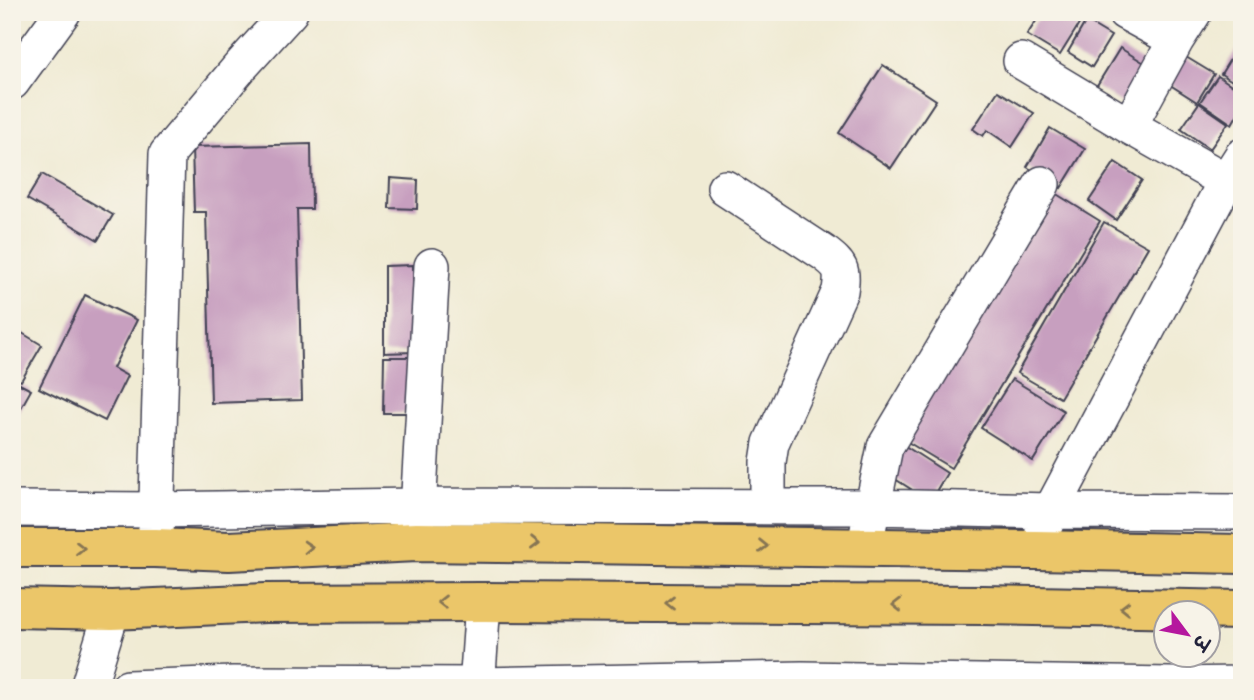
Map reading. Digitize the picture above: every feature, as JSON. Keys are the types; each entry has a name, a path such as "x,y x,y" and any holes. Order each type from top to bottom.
{"main road":[{"path":"12,548 229,551 417,524 865,548 1242,554"},
{"path":"12,608 112,610 265,603 483,602 982,605 1242,610"}],"street":[{"path":"12,82 63,12"},
{"path":"155,548 167,154 290,12"},
{"path":"1125,12 1185,26 1129,126"},
{"path":"1021,61 1129,126 1234,169 1051,511 1034,550"},
{"path":"865,548 885,447 1042,184"},
{"path":"725,188 824,253 838,264 842,275 840,291 771,443 768,462 768,507"},
{"path":"417,524 432,266"},
{"path":"12,509 156,510 417,524 768,507 1242,513"},
{"path":"477,686 483,602"},
{"path":"88,688 112,610"},
{"path":"128,688 477,686 802,679 840,684 1242,684"}],"building":[{"path":"1042,12 1075,12 1083,18 1060,55 1027,35"},
{"path":"1086,21 1111,36 1092,67 1068,52"},
{"path":"1120,48 1146,64 1122,103 1096,87"},
{"path":"1237,48 1242,51 1242,87 1221,74"},
{"path":"1181,54 1214,74 1197,102 1164,81"},
{"path":"883,65 936,100 891,168 839,133"},
{"path":"1218,76 1242,92 1242,111 1240,110 1232,124 1200,102"},
{"path":"998,91 1034,113 1012,147 987,130 983,136 973,129"},
{"path":"1199,103 1228,123 1210,149 1181,129"},
{"path":"1050,128 1085,149 1061,188 1027,167"},
{"path":"311,144 312,209 297,209 302,400 211,403 206,212 194,212 192,147"},
{"path":"1115,162 1142,180 1116,220 1089,201"},
{"path":"42,174 113,215 98,240 27,199"},
{"path":"390,178 418,180 417,209 389,208"},
{"path":"1050,190 1100,221 951,468 901,438"},
{"path":"1104,222 1148,247 1060,398 1017,373"},
{"path":"413,265 414,352 384,353 384,266"},
{"path":"85,295 137,320 113,368 127,376 105,421 39,388"},
{"path":"17,330 42,345 21,381 12,376 12,337"},
{"path":"384,357 410,357 409,413 383,413"},
{"path":"1012,379 1064,411 1033,461 981,428"},
{"path":"12,380 31,390 12,424"},
{"path":"902,444 947,473 930,501 884,472"}]}
